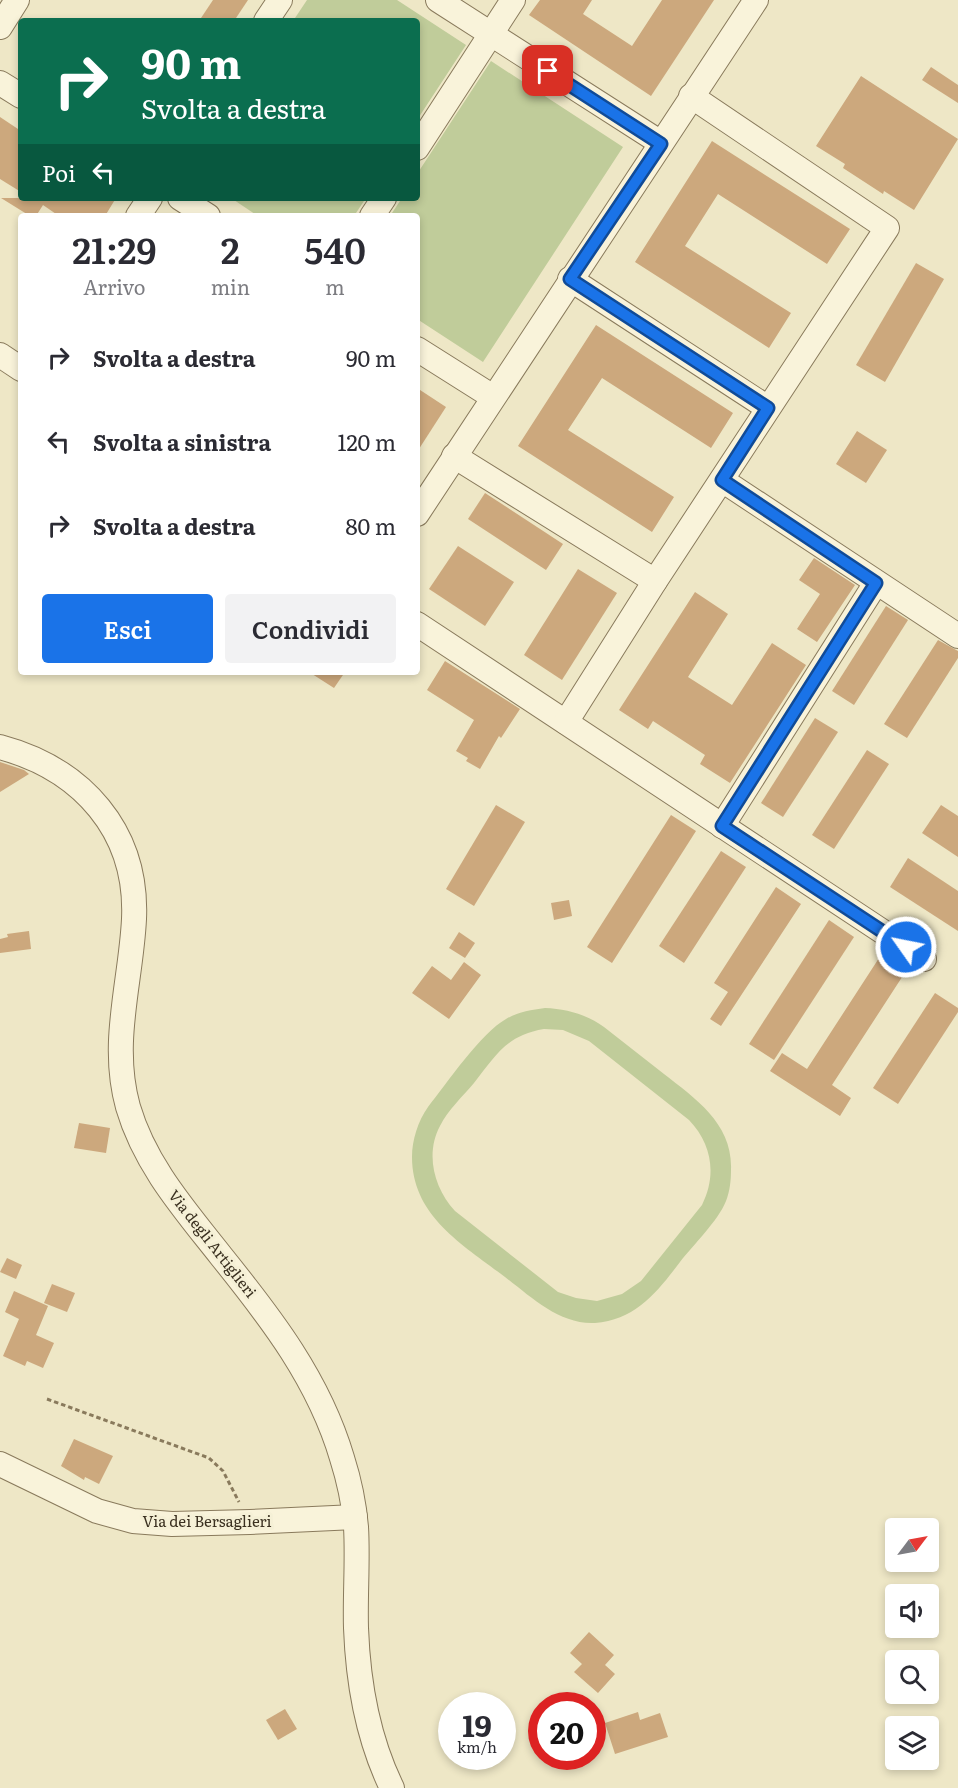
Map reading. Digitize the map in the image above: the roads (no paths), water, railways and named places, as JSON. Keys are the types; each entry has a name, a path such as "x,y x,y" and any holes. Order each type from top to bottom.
{"street":[{"path":"0,27 17,0"},
{"path":"268,18 280,0"},
{"path":"438,0 661,144"},
{"path":"420,143 513,0"},
{"path":"420,508 756,0"},
{"path":"0,83 18,94"},
{"path":"566,722 655,581 887,228 691,96"},
{"path":"185,201 203,213"},
{"path":"570,279 768,408"},
{"path":"420,351 493,397"},
{"path":"0,355 18,367"},
{"path":"454,456 655,581"},
{"path":"722,480 958,636"},
{"path":"722,826 876,583"},
{"path":"420,626 924,959"},
{"name":"Via degli Artiglieri","path":"0,747 34,759 66,776 97,805 117,837 129,870 134,906 120,1045 123,1082 131,1114 141,1141 165,1184 252,1294 309,1378 327,1414 349,1484 355,1517 356,1629 362,1682 374,1743 393,1788"},
{"name":"Via dei Bersaglieri","path":"0,1464 97,1510 124,1520 172,1524 355,1517"}]}
